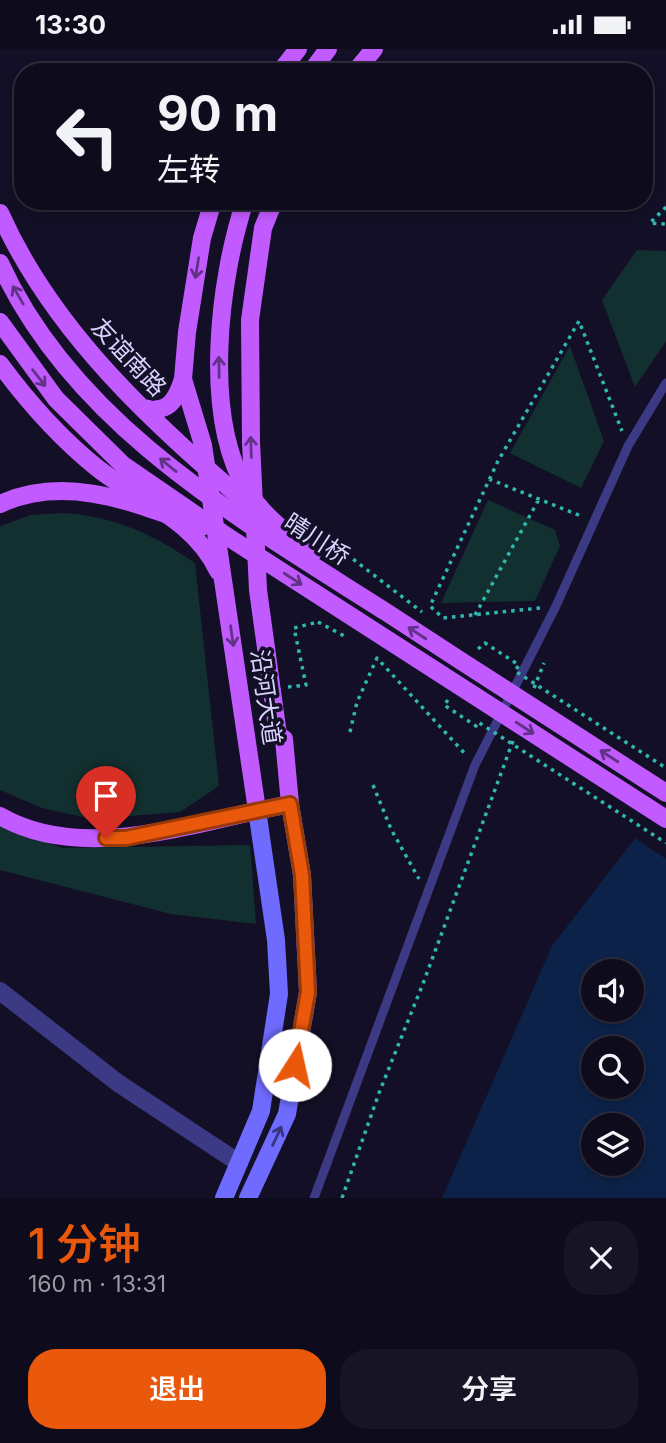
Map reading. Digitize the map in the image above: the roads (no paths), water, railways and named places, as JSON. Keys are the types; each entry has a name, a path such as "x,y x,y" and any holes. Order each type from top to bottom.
{"main road":[{"path":"287,63 298,49"},
{"path":"362,63 374,49"},
{"name":"沿河大道","path":"210,210 202,238 187,332 183,379 204,445 276,940 279,994 261,1111 224,1198"},
{"path":"243,210 227,275 220,329 219,369 229,445 247,490 265,513 365,599"},
{"name":"沿河大道","path":"248,1198 287,1114 308,992 302,875 290,804 285,739 278,735 258,590 254,509 250,320 263,228 270,210"},
{"name":"友谊南路","path":"0,213 10,236 65,324 143,408 254,509"},
{"name":"晴川桥","path":"0,263 35,324 76,378 119,424 174,470 270,538 666,793"},
{"name":"晴川桥","path":"0,322 56,399 122,465 228,537 666,819"},
{"path":"0,364 32,407 97,468 155,504 213,559 224,583"},
{"path":"143,408 156,411 169,407 177,396 183,379"},
{"path":"0,504 22,494 70,490 122,498 228,537"},
{"path":"0,816 10,822 67,838 126,838 290,804"}],"street":[{"path":"0,991 118,1083 239,1163"}],"lane":[{"path":"314,1198 475,765 556,606 628,446 666,383"}],"water":[{"path":"666,798 666,1198 442,1198 552,946"}]}
